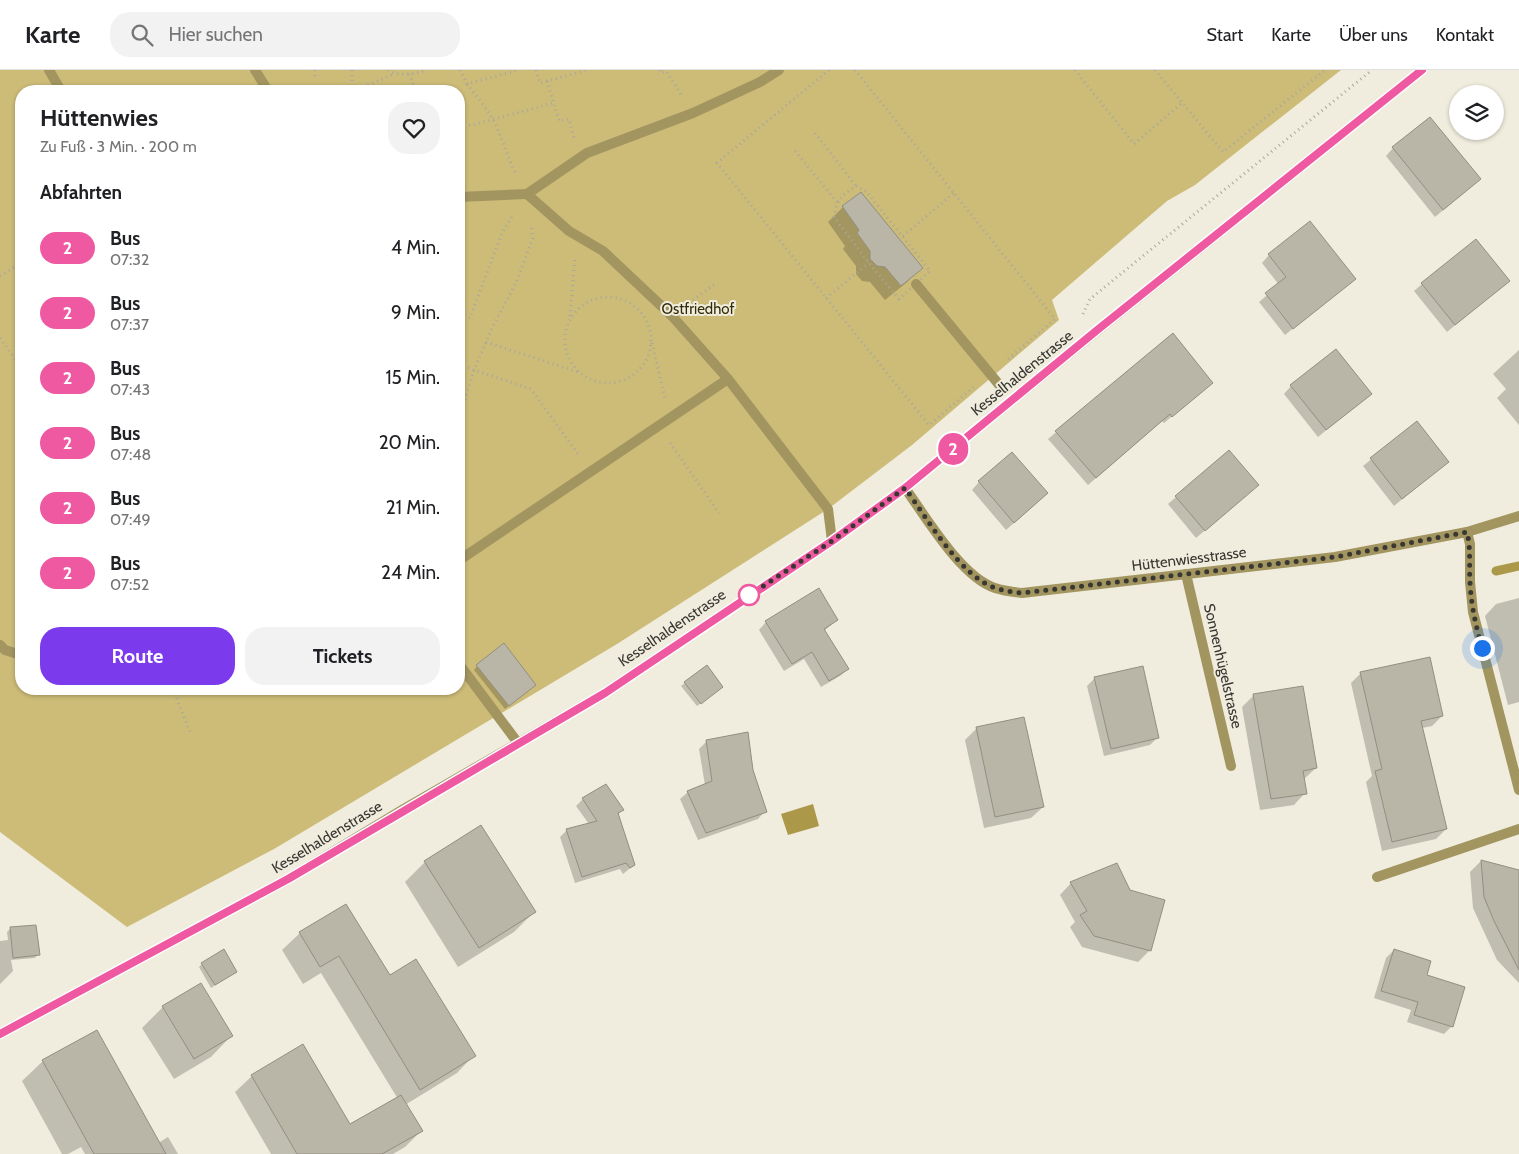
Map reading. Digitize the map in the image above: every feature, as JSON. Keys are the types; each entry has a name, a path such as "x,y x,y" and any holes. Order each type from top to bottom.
{"street":[{"path":"49,70 58,85"},
{"path":"255,70 264,85"},
{"path":"465,197 527,194 587,153 693,113 760,82 779,70"},
{"name":"Kesselhaldenstrasse","path":"0,1034 288,879 605,693 832,541 905,488 1082,342 1422,70"},
{"path":"527,194 569,231 602,251 672,316 728,379 828,509 832,541"},
{"path":"916,284 1001,387"},
{"path":"465,555 728,379"},
{"name":"Hüttenwiesstrasse","path":"905,488 954,555 970,573 994,588 1022,593 1081,588 1335,557 1467,532 1519,516"},
{"path":"1467,532 1470,544 1470,582 1473,612 1519,790"},
{"name":"Sonnenhügelstrasse","path":"1186,574 1231,766"},
{"path":"0,645 5,650 15,653"},
{"path":"465,672 518,743"},
{"path":"1377,877 1519,829"}],"path":[{"path":"315,70 315,76"},
{"path":"352,70 353,85"},
{"path":"388,70 394,74"},
{"path":"367,85 394,74 416,74 427,70"},
{"path":"460,70 467,84 493,120 508,160 527,194 533,238 516,283 474,370 465,399"},
{"path":"467,84 519,70"},
{"path":"536,70 540,83 587,70"},
{"path":"660,70 661,73 666,71 693,113"},
{"path":"830,70 717,164 929,425 977,385"},
{"path":"854,70 1055,319 1004,362"},
{"path":"1074,70 1134,144 1182,103"},
{"path":"1155,70 1223,152 1325,70"},
{"path":"1081,320 1090,299 1372,70"},
{"path":"409,74 413,85"},
{"path":"547,81 559,121 569,119 579,158"},
{"path":"465,124 472,125 493,120 554,103"},
{"path":"815,134 856,186 866,191 930,271 899,298 834,217 837,202 844,194 856,186"},
{"path":"795,151 837,202"},
{"path":"903,236 954,193"},
{"path":"465,317 470,318 502,233 527,194"},
{"path":"576,235 570,318 564,336 568,356 579,372"},
{"path":"826,298 869,263"},
{"path":"0,276 15,267"},
{"path":"672,316 714,284"},
{"path":"570,318 583,304 600,297 620,298 636,307 648,322 669,418"},
{"path":"0,338 15,359"},
{"path":"486,342 579,372 596,381 616,383 633,375 646,360 651,341"},
{"path":"465,366 531,389 591,471"},
{"path":"658,426 719,513"},
{"path":"175,695 190,732"}],"green space":[{"name":"Ostfriedhof","path":"0,70 1341,70 1195,185 1167,201 1052,300 1059,320 912,445 828,509 617,644 274,849 127,927 0,832"}],"shaded area":[{"path":"813,804 819,826 788,835 781,814"}],"building":[{"path":"1430,117 1481,179 1443,210 1392,147"},
{"path":"861,192 923,268 901,286 885,267 877,266 870,259 870,251 857,233 859,230 842,206"},
{"path":"1310,221 1356,279 1293,329 1265,293 1286,277 1268,254"},
{"path":"1476,239 1510,281 1455,325 1421,283"},
{"path":"1173,333 1213,383 1172,417 1170,414 1096,478 1055,431"},
{"path":"1336,349 1372,394 1326,430 1290,385"},
{"path":"1417,421 1449,462 1402,499 1370,458"},
{"path":"1229,450 1259,485 1205,531 1175,496"},
{"path":"1012,452 1048,493 1014,523 978,481"},
{"path":"819,588 838,620 824,629 849,669 829,681 812,652 792,664 765,621"},
{"path":"504,643 536,685 509,706 476,665"},
{"path":"1430,657 1443,716 1421,721 1447,829 1392,842 1375,771 1382,769 1360,672"},
{"path":"707,665 723,687 701,704 684,682"},
{"path":"1143,666 1159,738 1111,749 1094,677"},
{"path":"1303,686 1317,768 1303,771 1307,794 1271,799 1253,694"},
{"path":"1024,717 1044,807 995,817 976,727"},
{"path":"748,732 753,770 767,812 706,833 687,791 712,781 706,740"},
{"path":"606,784 624,810 618,813 635,865 630,868 626,863 582,877 566,829 597,821 582,798"},
{"path":"481,825 536,912 479,948 424,861"},
{"path":"1481,860 1519,870 1519,970 1484,897"},
{"path":"1117,863 1130,890 1165,900 1151,951 1094,936 1080,915 1087,911 1070,882"},
{"path":"346,904 390,975 416,959 476,1056 420,1090 339,956 320,967 299,932"},
{"path":"36,925 40,955 13,958 10,927"},
{"path":"224,949 237,972 215,985 201,963"},
{"path":"1394,949 1431,961 1427,975 1465,987 1453,1027 1414,1015 1418,1002 1381,991"},
{"path":"201,983 233,1036 194,1059 162,1006"},
{"path":"97,1030 166,1154 94,1154 42,1060"},
{"path":"303,1044 350,1124 401,1095 423,1131 382,1154 297,1154 251,1075"}],"waterway":[{"path":"1496,571 1519,566"}],"bus line":[{"name":"2","path":"0,1034 288,879 402,810 605,693 759,588 832,541 905,488 1096,331 1422,70"}],"route":[{"path":"749,595 745,598 832,541 905,488 954,555 970,573 994,588 1022,593 1081,588 1335,557 1467,532 1470,544 1470,582 1473,612 1482,648"}]}
